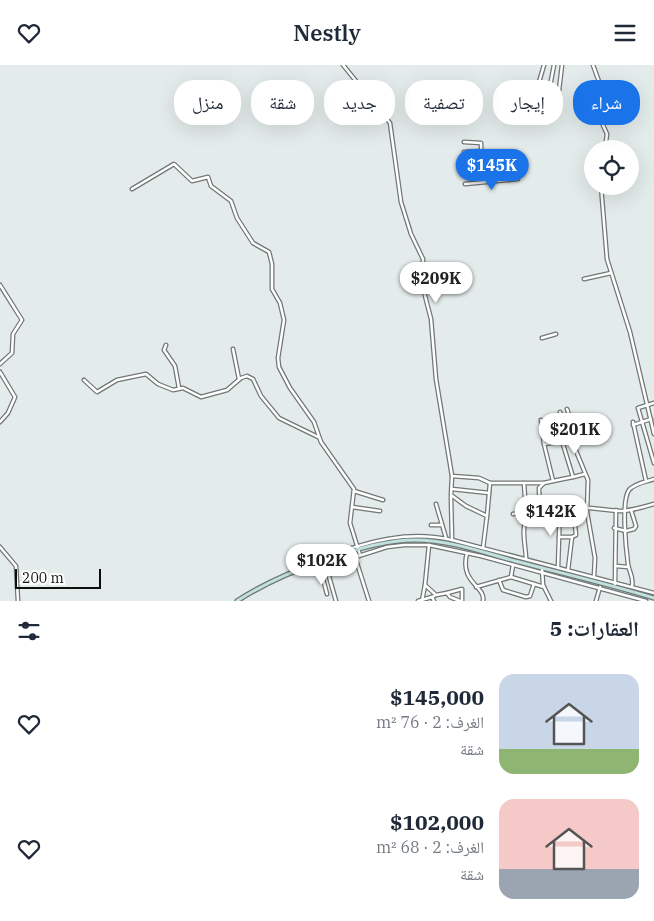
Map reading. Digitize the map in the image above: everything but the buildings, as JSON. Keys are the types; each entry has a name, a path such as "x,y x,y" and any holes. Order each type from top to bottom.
{"main road":[{"path":"408,536 408,541"},
{"path":"237,601 265,584 322,562 377,545 408,541 468,546 520,560 542,570 557,569 612,586 632,589 654,598"},
{"path":"322,562 323,567"}],"street":[{"path":"344,65 390,123 401,202 411,234 423,259 422,289 431,316 436,379 452,476 452,540"},
{"path":"540,80 544,65"},
{"path":"551,80 554,65"},
{"path":"560,80 562,65"},
{"path":"593,65 606,101 602,123 608,134 607,140"},
{"path":"464,142 482,143 482,171"},
{"path":"464,152 482,151"},
{"path":"132,189 164,168 176,164 192,181 208,177 211,186 230,199 237,218 253,243 270,254 272,289 280,303 284,320 278,358 279,367 290,388 314,422 318,437 354,491 383,500"},
{"path":"464,171 506,171 509,180"},
{"path":"465,184 518,179"},
{"path":"601,195 604,243 611,273 630,332 654,434"},
{"path":"584,279 611,273"},
{"path":"0,285 22,320 13,334 12,353 0,364"},
{"path":"542,338 556,334"},
{"path":"166,345 164,350 175,364 179,388"},
{"path":"233,349 239,379"},
{"path":"0,372 15,399 0,422"},
{"path":"84,380 96,392 117,380 146,374 158,385 173,390 179,388 203,397 229,389 245,376 249,377 279,418 318,437"},
{"path":"654,403 638,408 654,463"},
{"path":"544,444 571,440 576,435 567,409"},
{"path":"560,411 588,480 586,507 595,558 594,576"},
{"path":"646,481 633,423 651,419"},
{"path":"541,420 544,444 553,481"},
{"path":"562,441 573,477"},
{"path":"452,476 479,478 490,483 544,483 585,474"},
{"path":"654,479 646,481 630,490 624,511 628,567 633,577 632,589 654,593"},
{"path":"483,550 490,483"},
{"path":"513,514 526,512 524,483"},
{"path":"540,511 538,489 544,483"},
{"path":"452,489 489,493"},
{"path":"354,491 350,523 360,555"},
{"path":"451,495 466,506 487,516"},
{"path":"436,504 446,539"},
{"path":"526,559 526,520 540,511 560,507 586,507 624,511 654,504"},
{"path":"352,507 380,511"},
{"path":"557,569 560,507"},
{"path":"612,586 616,566 614,528 616,510"},
{"path":"614,528 632,531 636,526 631,510"},
{"path":"431,525 443,525"},
{"path":"568,570 572,537 576,535 575,525"},
{"path":"298,571 305,564 356,546 376,540 408,536 513,565 542,570 600,587 612,586"},
{"path":"560,537 572,537"},
{"path":"298,571 308,572 396,545 446,539 468,546 464,563 466,574 483,595 483,601"},
{"path":"423,600 425,541"},
{"path":"0,547 16,566 18,601"},
{"path":"355,557 369,601"},
{"path":"520,560 526,559 557,569 594,576 638,600 646,601"},
{"path":"511,577 513,565"},
{"path":"616,566 628,567"},
{"path":"323,567 328,594"},
{"path":"323,567 336,601"},
{"path":"542,570 544,587 550,601"},
{"path":"476,587 511,577 544,587"},
{"path":"499,580 503,590 526,597 530,596 534,584"},
{"path":"425,585 434,596 434,601"},
{"path":"596,601 600,587"},
{"path":"418,601 434,596 462,589 461,601 450,597 447,593"}]}
